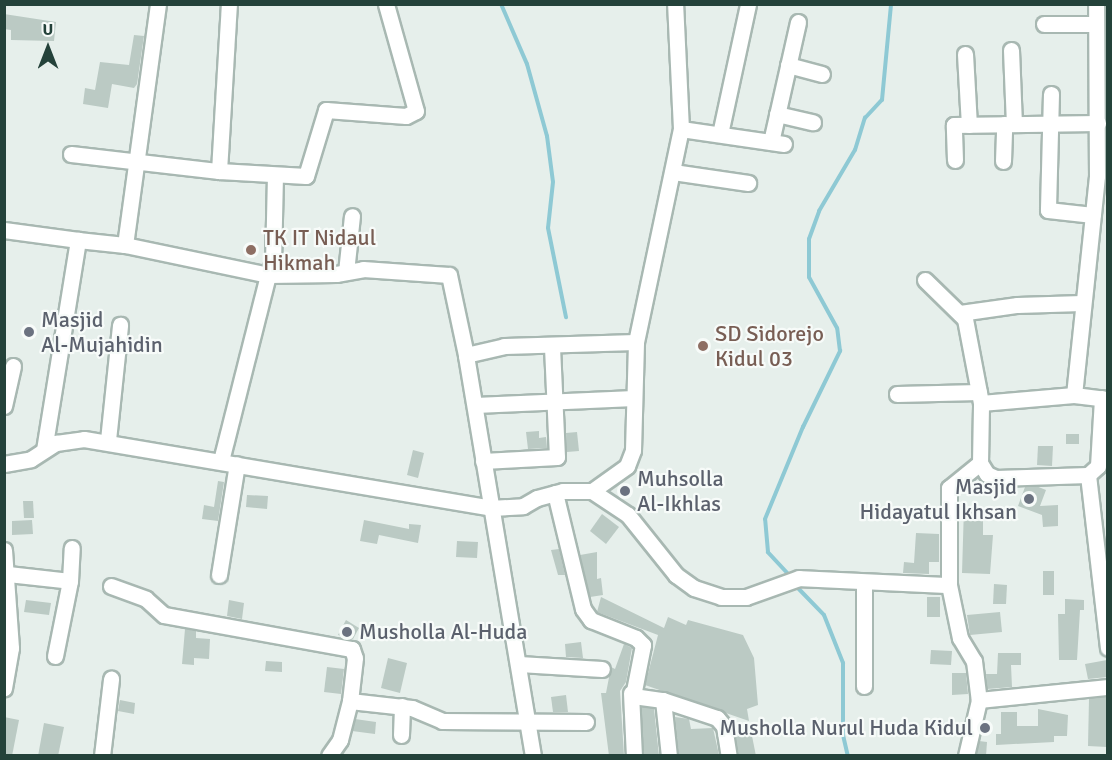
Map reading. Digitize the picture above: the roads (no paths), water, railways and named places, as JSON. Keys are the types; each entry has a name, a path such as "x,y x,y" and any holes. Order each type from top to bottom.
{"street":[{"path":"125,245 158,4"},
{"path":"219,171 229,4"},
{"path":"71,154 219,171 275,175 308,174 326,110 414,114 416,106 386,4"},
{"path":"4,464 31,459 68,439 108,440 490,508 523,506 555,493 592,491 627,466 633,450 636,342 681,129 675,4"},
{"path":"720,134 748,4"},
{"path":"1074,395 1082,303 1097,222 1102,176 1102,87 1100,34 1096,4"},
{"path":"681,129 777,143 777,114 798,21"},
{"path":"1044,24 1100,34"},
{"path":"1003,161 1009,124 1011,50"},
{"path":"965,54 969,124"},
{"path":"788,65 822,74"},
{"path":"1051,94 1048,210 1097,222"},
{"path":"777,114 813,122"},
{"path":"955,160 954,124 1052,123 1101,128"},
{"path":"673,172 748,183"},
{"path":"221,461 273,262 275,175"},
{"path":"346,272 352,216"},
{"path":"4,230 125,245 268,275 346,272 363,269 449,275 475,405 490,508 519,664 533,756"},
{"path":"44,450 78,240"},
{"path":"897,394 980,398 1074,395 1105,399 1098,466 1088,475 996,478 987,474 980,463 980,398 969,328 960,313 925,280"},
{"path":"960,313 1008,305 1082,303"},
{"path":"108,440 120,326"},
{"path":"466,355 504,346 636,342"},
{"path":"483,461 557,457 552,345"},
{"path":"4,406 13,366"},
{"path":"475,405 634,398"},
{"path":"966,756 979,700 974,661 960,638 949,585 949,488 980,463"},
{"path":"219,575 237,464"},
{"path":"1088,475 1102,542 1107,648"},
{"path":"592,491 628,515 676,575 694,588 721,597 746,597 792,580 949,585"},
{"path":"555,493 583,609 591,620 636,638 643,645 644,653 631,693 634,756"},
{"path":"55,656 70,581 72,548"},
{"path":"4,550 8,574 11,648 4,688"},
{"path":"8,574 70,581"},
{"path":"864,583 864,686"},
{"path":"111,586 146,599 164,615 348,647 355,658 350,700 340,740 329,756"},
{"path":"519,664 602,669"},
{"path":"102,756 111,679"},
{"path":"979,700 1107,687"},
{"path":"631,693 636,698 663,700 717,718 724,726 729,756"},
{"path":"350,700 402,706 442,721 586,722"},
{"path":"663,700 669,756"},
{"path":"401,735 402,706"}],"waterway":[{"path":"501,4 527,64 547,136 553,182 548,228 566,317"},
{"path":"791,577 768,552 765,519 803,427 840,351 837,328 809,277 809,239 819,211 855,150 865,118 882,100 891,4"},
{"path":"794,584 824,615 843,663 843,735 848,756"}],"place":[{"name":"TK IT Nidaul Hikmah","path":"251,250"},
{"name":"Masjid Al-Mujahidin","path":"29,332"},
{"name":"SD Sidorejo Kidul 03","path":"703,346"},
{"name":"Muhsolla Al-Ikhlas","path":"625,491"},
{"name":"Masjid Hidayatul Ikhsan","path":"1029,499"},
{"name":"Musholla Al-Huda","path":"347,632"},
{"name":"Musholla Nurul Huda Kidul","path":"985,728"}]}
